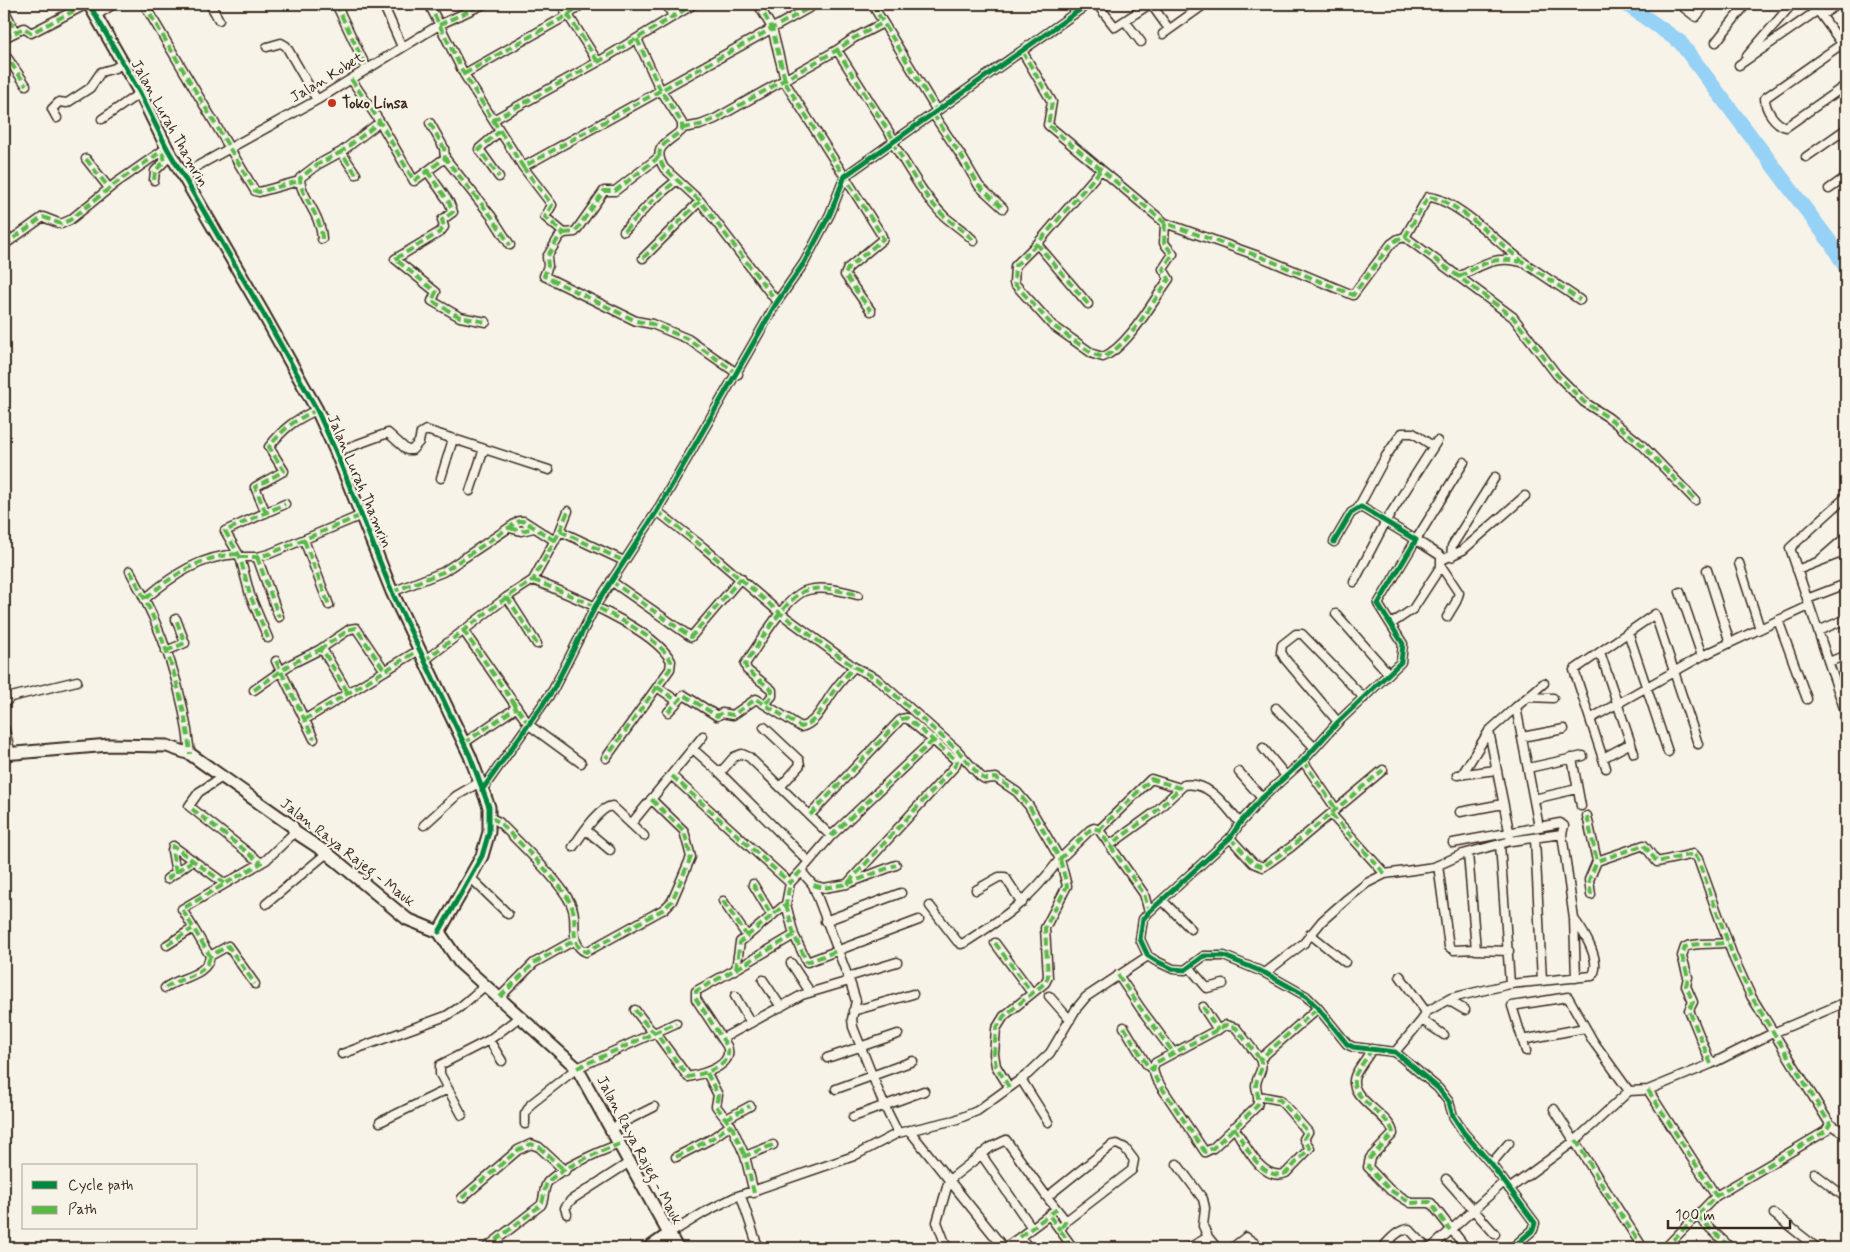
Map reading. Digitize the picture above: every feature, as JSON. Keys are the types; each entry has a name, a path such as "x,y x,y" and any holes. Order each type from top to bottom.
{"street":[{"name":"Jalan Lurah Thamrin","path":"88,4 97,15 140,93 164,150 182,174 317,410 362,515 392,592 464,742 481,786 491,818 485,848 471,878 439,932"},
{"path":"4,38 24,28 31,33 88,4"},
{"path":"97,15 114,4"},
{"path":"144,4 257,192 300,181 307,172 341,152 380,122"},
{"path":"210,4 219,20"},
{"path":"336,4 367,69"},
{"path":"383,4 402,47"},
{"path":"430,4 464,74 523,167 552,205"},
{"name":"Jalan Kobet","path":"182,174 317,100 439,25 473,7 484,4"},
{"path":"561,4 598,62"},
{"path":"464,74 568,16 582,4"},
{"path":"666,4 673,16"},
{"path":"493,120 598,62 694,4"},
{"path":"758,4 772,28 784,79 882,234 883,239 848,268 845,275 871,312"},
{"path":"523,167 660,89 816,4"},
{"path":"872,4 979,186 1003,208"},
{"path":"424,825 456,796 481,786 529,725 553,690 596,605 657,511 738,374 777,302 804,262 830,214 845,176 1088,4"},
{"path":"1098,4 1115,27 1150,4 1166,31 1205,4"},
{"path":"1678,4 1696,17 1706,4"},
{"path":"1716,42 1746,4"},
{"path":"1792,4 1739,65 1817,9 1838,4"},
{"path":"4,9 15,32"},
{"path":"1817,9 1845,44 1765,98 1765,104 1774,119 1786,127 1846,85"},
{"path":"1124,21 1141,42"},
{"path":"738,374 688,339 652,324 636,321 544,276 548,266 547,257 559,237 564,233 575,232 604,192 615,191 659,157 662,146 683,128 700,126 715,119 883,23"},
{"path":"637,39 660,89 679,118 683,128"},
{"path":"267,48 281,42 286,46 317,100"},
{"path":"837,50 932,200 945,216 965,231 974,241"},
{"path":"1022,51 1052,102 1048,125 1164,224 1261,257 1353,295 1391,244 1398,239 1405,238 1513,317 1556,375 1584,402 1609,418 1641,444 1695,500"},
{"path":"4,52 26,85"},
{"path":"57,118 52,109 54,105 67,102 84,93 94,85 96,76 101,72 115,68 123,63"},
{"path":"351,79 380,122 414,180 445,158"},
{"path":"102,119 140,93"},
{"path":"430,123 444,148 445,158 492,217 510,245"},
{"path":"1806,157 1846,129"},
{"path":"499,177 479,149 500,131"},
{"path":"4,245 43,217 61,224 65,222 109,188 164,150 165,161 155,172 154,180"},
{"path":"341,152 356,174"},
{"path":"659,157 664,168 700,202 777,302"},
{"path":"86,159 109,188"},
{"path":"427,171 449,202 453,212 442,220 444,227 440,232 395,259 436,292 432,301 460,318 486,322"},
{"path":"1100,171 1013,269 1014,283 1052,325 1093,354 1103,357 1112,352 1130,334 1169,279 1163,269 1173,254 1164,243 1164,224"},
{"path":"1829,189 1846,177"},
{"path":"624,231 652,201 677,180"},
{"path":"300,181 320,220 322,239"},
{"path":"1405,238 1428,197 1434,198 1451,205 1525,263 1580,300"},
{"path":"556,198 545,216 564,233"},
{"path":"643,258 700,202"},
{"path":"1037,244 1088,304"},
{"path":"1459,277 1495,259 1508,258 1525,263"},
{"path":"266,512 255,487 284,471 269,448 281,431 290,424 317,410"},
{"path":"336,452 388,433 408,450 415,448 421,433 426,430 549,470"},
{"path":"1334,542 1351,513 1358,508 1386,456 1402,433 1413,433 1435,443 1386,521 1354,582"},
{"path":"441,478 453,439"},
{"path":"470,491 484,449"},
{"path":"1464,462 1378,601 1378,606 1403,644 1401,662 1338,722 1303,761 1262,798 1240,823 1230,838 1149,912 1143,919 1140,934 1148,956 1172,969 1185,970 1204,956 1217,954 1265,973 1306,996 1347,1044 1358,1049 1395,1052 1438,1088 1448,1102 1458,1124 1536,1224 1512,1248"},
{"path":"1451,557 1452,546 1495,477"},
{"path":"1391,624 1413,609 1442,563 1474,541 1525,496"},
{"path":"1846,498 1790,548 1829,662 1843,693 1846,714"},
{"path":"268,638 250,595 239,555 225,531 285,504"},
{"path":"1358,508 1364,508 1441,556 1442,563 1459,592 1456,602 1447,617"},
{"path":"304,720 385,671 422,656 463,630 533,580 555,541 568,511"},
{"path":"657,511 741,578 780,613 854,667 876,678 939,734 980,776 985,779 996,778 1018,792 1029,806 1060,859 1068,886 1045,928 1048,976 1045,983 1004,1016 996,1030 994,1054 996,1066 1009,1087"},
{"path":"146,598 169,578 192,566 222,556 257,557 304,540 362,515"},
{"path":"392,592 420,579 431,578 510,528 521,531 534,528 555,541"},
{"path":"560,531 624,561"},
{"path":"1817,562 1846,537"},
{"path":"304,540 330,605"},
{"path":"1797,570 1846,550"},
{"path":"257,557 279,617"},
{"path":"1738,563 1760,629"},
{"path":"130,570 146,598 166,651 185,711 190,754"},
{"path":"1707,570 1730,643"},
{"path":"611,581 691,637 741,578"},
{"path":"533,580 596,605 651,640 669,656 672,664 670,669 606,758"},
{"path":"1590,719 1702,656 1778,620 1846,584"},
{"path":"766,703 772,696 772,690 744,667 780,613 794,597 805,590 818,588 858,595"},
{"path":"1680,592 1702,656"},
{"path":"507,597 537,644"},
{"path":"1336,614 1389,674"},
{"path":"1606,768 1574,670 1655,614 1698,744"},
{"path":"166,651 185,643 176,618"},
{"path":"1818,631 1846,619"},
{"path":"1778,620 1806,700"},
{"path":"254,690 281,671 319,650 350,629 356,628 385,671"},
{"path":"463,630 529,725 581,763"},
{"path":"1628,632 1668,752"},
{"path":"1338,722 1285,659 1281,652 1282,645 1296,634 1302,634 1364,698"},
{"path":"319,650 323,651 348,693"},
{"path":"1600,652 1634,753"},
{"path":"1829,662 1846,655"},
{"path":"276,661 314,740"},
{"path":"668,712 677,700 686,695 717,716 722,713 733,715 756,699 766,703 791,722 802,727 808,726 854,667"},
{"path":"4,702 11,697 77,681"},
{"path":"1496,770 1460,774 1489,731 1544,683"},
{"path":"657,687 677,700"},
{"path":"1528,697 1553,698"},
{"path":"1516,707 1539,827"},
{"path":"464,742 517,708"},
{"path":"1276,708 1314,748"},
{"path":"810,815 901,720 907,718 953,756 956,761 956,766 847,884"},
{"path":"4,727 7,754"},
{"path":"764,727 799,760 800,765 798,768 781,786"},
{"path":"1522,737 1564,729"},
{"path":"1489,731 1510,836"},
{"path":"920,920 807,962 794,935 786,904 790,884 808,861 831,836 939,734"},
{"path":"631,824 704,736"},
{"path":"1603,758 1631,743"},
{"name":"Jalan Raya Rajeg - Mauk","path":"7,754 141,744 167,746 190,754 224,776 292,826 295,832 327,853 407,919 439,932 460,963 577,1068 677,1248"},
{"path":"1263,748 1286,776"},
{"path":"692,749 720,773 808,861"},
{"path":"720,773 734,757 742,754 749,757 831,836"},
{"path":"1528,768 1583,756"},
{"path":"1572,758 1580,806"},
{"path":"1303,761 1334,811 1385,874"},
{"path":"1230,838 1253,864 1263,867 1291,847 1382,770"},
{"path":"1239,772 1262,798"},
{"path":"224,776 199,792 189,806 261,863"},
{"path":"672,776 790,884"},
{"path":"1099,830 1151,779 1180,788"},
{"path":"1110,845 1154,813 1180,788 1190,784 1210,790 1240,823"},
{"path":"1534,799 1577,789"},
{"path":"491,818 499,822 547,871 571,905 574,912 575,940 586,952 660,912 672,901 691,857 686,835 682,827 651,799"},
{"path":"1460,812 1503,804"},
{"path":"573,847 601,811 609,806 612,806 644,836"},
{"path":"1587,816 1598,861 1589,880 1591,895"},
{"path":"1453,843 1510,836 1560,823 1565,828 1562,834 1574,919 1576,978"},
{"path":"930,906 960,944 1000,921 1022,903 1043,882 1060,859 1094,828 1099,830 1144,894 1149,912"},
{"path":"586,830 610,850"},
{"path":"165,988 200,971 209,962 210,956 192,929 182,909 261,863 277,851 295,832"},
{"path":"1265,973 1288,957 1310,934 1367,882 1385,874 1416,871 1438,865 1468,853 1500,844 1510,836 1535,838 1562,834"},
{"path":"1535,838 1542,981"},
{"path":"1500,844 1510,984"},
{"path":"1598,861 1644,845 1657,862 1694,854 1703,869 1728,942 1752,996 1830,1124 1846,1134"},
{"path":"176,873 172,847 224,883"},
{"path":"266,904 327,853"},
{"path":"1468,853 1475,949"},
{"path":"167,879 193,860"},
{"path":"813,885 824,888 847,884 896,865"},
{"path":"1438,865 1449,947 1454,950 1509,951"},
{"path":"801,871 813,885 848,979 856,1001 853,1011 853,1027 884,1105 898,1133"},
{"path":"976,890 999,877 1004,877 1022,903"},
{"path":"471,878 508,914"},
{"path":"752,884 772,916"},
{"path":"825,921 901,893"},
{"path":"1162,900 1191,929"},
{"path":"723,901 746,936"},
{"path":"736,969 739,944 746,936 786,904"},
{"path":"1395,1052 1422,1020 1426,1012 1448,1000 1510,984 1591,976 1596,967 1585,935 1574,919"},
{"path":"167,945 192,929"},
{"path":"1310,934 1346,962"},
{"path":"634,1010 656,1034 688,1077 707,1073 729,1056 723,1038 696,999 696,993 704,985 736,969 794,935"},
{"path":"500,998 534,963 575,940"},
{"path":"1711,1064 1689,1010 1693,1002 1686,986 1688,977 1682,956 1685,947 1692,944 1728,942"},
{"path":"995,943 1032,993"},
{"path":"210,956 229,947 255,984"},
{"path":"649,1248 668,1234 705,1212 740,1196 754,1193 854,1156 898,1133 965,1117 977,1111 1021,1079 1050,1053 1086,997 1148,956"},
{"path":"723,1038 810,992 897,962"},
{"path":"792,963 810,992"},
{"path":"1190,968 1207,988 1223,984"},
{"path":"1118,975 1140,1010 1173,1052"},
{"path":"1400,976 1426,1012"},
{"path":"763,980 780,1007"},
{"path":"342,1054 446,1016 486,985"},
{"path":"853,1011 913,994"},
{"path":"735,996 751,1023"},
{"path":"1049,996 1070,1020"},
{"path":"1526,1051 1512,1006 1568,997 1585,1028 1629,1091"},
{"path":"1448,1000 1464,1010"},
{"path":"1509,1189 1576,1140 1629,1091 1648,1090 1711,1064 1773,1032 1846,1002"},
{"path":"1202,1007 1218,1030"},
{"path":"1260,1058 1318,1008"},
{"path":"462,1115 440,1074 440,1065 489,1040 521,1016"},
{"path":"1422,1020 1444,1036"},
{"path":"525,1124 526,1110 531,1104 577,1068 656,1034 676,1023"},
{"path":"1124,1027 1205,1152 1213,1148 1257,1106 1259,1096 1256,1082 1263,1069 1260,1058 1231,1025 1226,1025 1158,1060 1153,1070"},
{"path":"1522,1040 1585,1028"},
{"path":"827,1058 898,1034"},
{"path":"489,1040 502,1061"},
{"path":"1372,1049 1355,1077 1354,1085 1358,1092 1389,1124 1393,1134 1370,1158 1368,1168 1390,1190 1411,1204 1430,1202 1450,1230 1466,1248"},
{"path":"836,1089 914,1061"},
{"path":"707,1073 717,1091 716,1106 728,1122 746,1156 754,1193"},
{"path":"1021,1079 1048,1122"},
{"path":"380,1122 448,1089"},
{"path":"1648,1090 1716,1196"},
{"path":"853,1117 924,1091"},
{"path":"1234,1128 1259,1165 1276,1174 1286,1173 1310,1148 1304,1139 1308,1132 1282,1102 1276,1098 1259,1096"},
{"path":"676,1157 711,1138 728,1122 750,1106"},
{"path":"612,1128 654,1107"},
{"path":"1554,1109 1576,1140 1643,1248"},
{"path":"1665,1248 1716,1196 1826,1131 1830,1124"},
{"path":"909,1130 1004,1248 1056,1209"},
{"path":"947,1248 937,1222 949,1180 981,1154 1006,1140 1066,1221"},
{"path":"1491,1164 1509,1143"},
{"path":"462,1198 518,1150 531,1144 539,1147 566,1171"},
{"path":"486,1248 541,1206 548,1182 595,1153 620,1144"},
{"path":"746,1156 773,1145"},
{"path":"1047,1197 1112,1145 1121,1145 1132,1156 1135,1163 1132,1170 1066,1221 1060,1230"},
{"path":"981,1154 1032,1228"},
{"path":"567,1214 565,1208 571,1200 630,1162"},
{"path":"1177,1164 1203,1199 1205,1208 1203,1224 1208,1237 1217,1248"},
{"path":"1814,1173 1846,1198"},
{"path":"1446,1179 1495,1234"},
{"path":"1431,1248 1504,1182"},
{"path":"740,1196 757,1244"},
{"path":"1774,1214 1817,1248"},
{"path":"1049,1215 1073,1248"},
{"path":"1697,1216 1731,1248"},
{"path":"1382,1248 1394,1236 1409,1229 1427,1248"},
{"path":"942,1236 953,1248"},
{"path":"1232,1248 1246,1236 1262,1248"},
{"path":"1020,1237 1029,1248"},
{"path":"1189,1248 1208,1237"}],"waterway":[{"path":"1626,4 1680,42 1831,243 1846,268"}],"marked path":[{"path":"4,38 24,28 31,33 87,4"},
{"path":"144,4 255,191 259,192 299,181"},
{"path":"336,4 367,69"},
{"path":"429,4 464,74 493,120 598,62 694,4"},
{"path":"439,25 484,4"},
{"path":"561,4 598,62"},
{"path":"464,74 568,15 582,4"},
{"path":"666,4 673,16"},
{"path":"758,4 772,28 786,84 883,239 848,268 845,275 871,311"},
{"path":"738,374 688,339 652,324 636,321 544,276 548,266 547,257 559,237 564,233 545,217 552,205 523,167 816,4"},
{"path":"872,4 937,111"},
{"path":"4,9 15,31"},
{"path":"683,128 700,125 715,119 883,23"},
{"path":"637,39 660,89 682,123 682,130 660,150 660,161 664,168 700,201 777,302"},
{"path":"837,50 894,140"},
{"path":"1022,51 1052,102 1048,125 1165,223 1261,257 1353,295 1391,244 1405,237 1513,317 1557,375 1584,402 1609,418 1641,444 1695,500"},
{"path":"4,53 26,85"},
{"path":"351,79 380,122 414,181 445,158 492,217 510,245"},
{"path":"933,114 979,186 1003,208"},
{"path":"493,120 500,131 479,149 499,177"},
{"path":"356,174 341,152 380,122"},
{"path":"430,123 444,148 445,158"},
{"path":"500,131 523,167"},
{"path":"892,142 936,208 974,241"},
{"path":"154,180 155,171 165,161 162,151 164,150"},
{"path":"4,245 43,217 61,224 70,220 116,183 162,151"},
{"path":"322,239 318,221 303,192 300,178 317,165 341,152"},
{"path":"564,233 575,232 604,191 615,191 659,157"},
{"path":"86,159 109,188"},
{"path":"427,171 449,202 453,212 442,220 444,227 440,232 395,259 436,292 432,301 460,317 486,322"},
{"path":"1088,304 1037,244 1100,171"},
{"path":"624,231 652,201 677,180"},
{"path":"1405,237 1428,197 1439,199 1465,214 1526,264 1580,300"},
{"path":"643,258 700,201"},
{"path":"1037,244 1015,266 1014,283 1052,325 1093,354 1103,357 1122,344 1131,334 1169,279 1163,269 1173,254 1164,243 1165,223"},
{"path":"1459,277 1488,262 1503,260 1520,262"},
{"path":"266,513 255,487 284,471 269,447 290,425 317,410"},
{"path":"268,638 250,595 240,557 225,531 285,504"},
{"path":"424,661 507,597 533,580 560,531 568,511"},
{"path":"657,511 703,547 780,613 854,667 876,678 957,750 980,776 985,779 996,778 1017,792 1029,806 1060,859 1090,830 1094,828 1099,830 1144,894 1149,912"},
{"path":"240,557 257,557 269,554 362,515"},
{"path":"392,592 443,572 519,521 524,521 555,541"},
{"path":"510,528 521,531 534,528"},
{"path":"560,531 624,561"},
{"path":"304,540 329,605"},
{"path":"146,598 177,574 188,568 212,558 238,554"},
{"path":"257,557 279,617"},
{"path":"130,571 152,614 177,682 190,754"},
{"path":"611,581 691,637 741,578"},
{"path":"533,580 609,613 647,636 662,649 671,661 670,669 606,758"},
{"path":"766,703 772,696 772,690 747,670 745,664 782,611 791,601 808,590 827,589 858,595"},
{"path":"507,597 537,644"},
{"path":"166,651 185,643 176,619"},
{"path":"319,650 350,629 356,628 385,671"},
{"path":"463,630 529,725"},
{"path":"254,690 291,664 319,650 324,652 348,693"},
{"path":"304,720 419,650"},
{"path":"276,661 314,739"},
{"path":"668,712 684,695 717,716 722,713 733,715 756,699 801,727 807,725 816,717 835,689 854,667"},
{"path":"657,687 677,701"},
{"path":"464,743 517,707"},
{"path":"810,815 901,719 907,718 957,761 955,766 847,884 824,888 813,885"},
{"path":"831,836 937,737"},
{"path":"1303,761 1336,809"},
{"path":"1230,838 1253,863 1263,867 1291,847 1383,770"},
{"path":"672,776 790,883 801,871"},
{"path":"1099,830 1151,779 1180,788 1154,813 1110,845"},
{"path":"491,818 499,822 529,852 552,877 569,900 574,916 575,939 581,949 586,952 664,909 672,901 691,857 684,831 651,799"},
{"path":"192,809 261,863 182,909 210,956 228,946 255,984"},
{"path":"1331,814 1385,874"},
{"path":"1587,816 1597,861 1644,845 1657,862 1694,854 1698,859 1734,959 1751,996 1830,1124 1826,1131 1716,1196 1665,1248"},
{"path":"176,873 172,851 173,846 224,883"},
{"path":"1009,1087 996,1066 994,1054 996,1029 1004,1016 1045,983 1048,977 1045,928 1067,886 1060,859"},
{"path":"167,879 193,860"},
{"path":"1591,895 1589,880 1597,861"},
{"path":"847,884 896,865"},
{"path":"635,1010 658,1036 688,1077 702,1074 722,1064 728,1053 727,1046 696,999 696,991 736,969 740,942 786,904 790,883"},
{"path":"753,884 772,916"},
{"path":"723,901 747,936"},
{"path":"786,904 794,935 807,962 837,951"},
{"path":"167,945 192,929"},
{"path":"736,969 794,935"},
{"path":"500,997 534,963 575,940"},
{"path":"1711,1064 1689,1010 1693,1002 1686,986 1688,977 1682,956 1685,947 1691,945 1728,942"},
{"path":"995,943 1032,993"},
{"path":"165,988 204,968 210,956"},
{"path":"1118,975 1173,1052"},
{"path":"1203,1007 1218,1030"},
{"path":"1260,1059 1236,1028 1226,1025 1155,1063 1153,1070 1156,1079 1205,1152 1213,1148 1257,1106 1256,1086 1261,1070 1260,1059 1318,1008"},
{"path":"577,1068 676,1023"},
{"path":"1124,1027 1147,1065 1153,1070"},
{"path":"1372,1049 1355,1076 1354,1084 1357,1092 1363,1099 1386,1120 1393,1134 1370,1158 1368,1167 1390,1190 1411,1203 1430,1202 1450,1230"},
{"path":"707,1073 718,1095 716,1106 732,1127 745,1156"},
{"path":"1648,1090 1716,1196"},
{"path":"1234,1127 1255,1160 1269,1172 1277,1175 1286,1173 1310,1148 1304,1139 1308,1132 1280,1100 1259,1096"},
{"path":"726,1119 750,1106"},
{"path":"676,1157 711,1139 731,1125"},
{"path":"1576,1140 1606,1192 1643,1248"},
{"path":"462,1198 518,1150 531,1144 539,1147 565,1171"},
{"path":"486,1248 541,1205 547,1183 553,1178 581,1160 620,1144"},
{"path":"754,1193 745,1156 773,1145"},
{"path":"1057,1209 1049,1215 1060,1230"},
{"path":"1020,1237 1049,1215"},
{"path":"1697,1216 1731,1248"},
{"path":"1066,1221 1060,1230 1073,1248"}],"cycle path":[{"path":"89,4 140,93 167,148 317,410 336,452 392,592 470,756 489,807 489,832 482,856 439,932"},
{"path":"482,790 553,690 596,605 657,511 777,302 804,263 830,214 845,176 1088,4"},
{"path":"1334,542 1351,513 1361,507 1416,540 1378,604 1403,644 1401,662 1338,722 1303,761 1262,798 1240,823 1230,838 1149,912 1143,919 1140,939 1148,956 1173,969 1185,970 1204,956 1224,956 1265,973 1306,996 1347,1044 1353,1047 1395,1052 1438,1088 1449,1102 1453,1116 1464,1133 1491,1164 1535,1223 1533,1230 1512,1248"}],"place":[{"name":"Toko Linsa","path":"332,103"}]}
